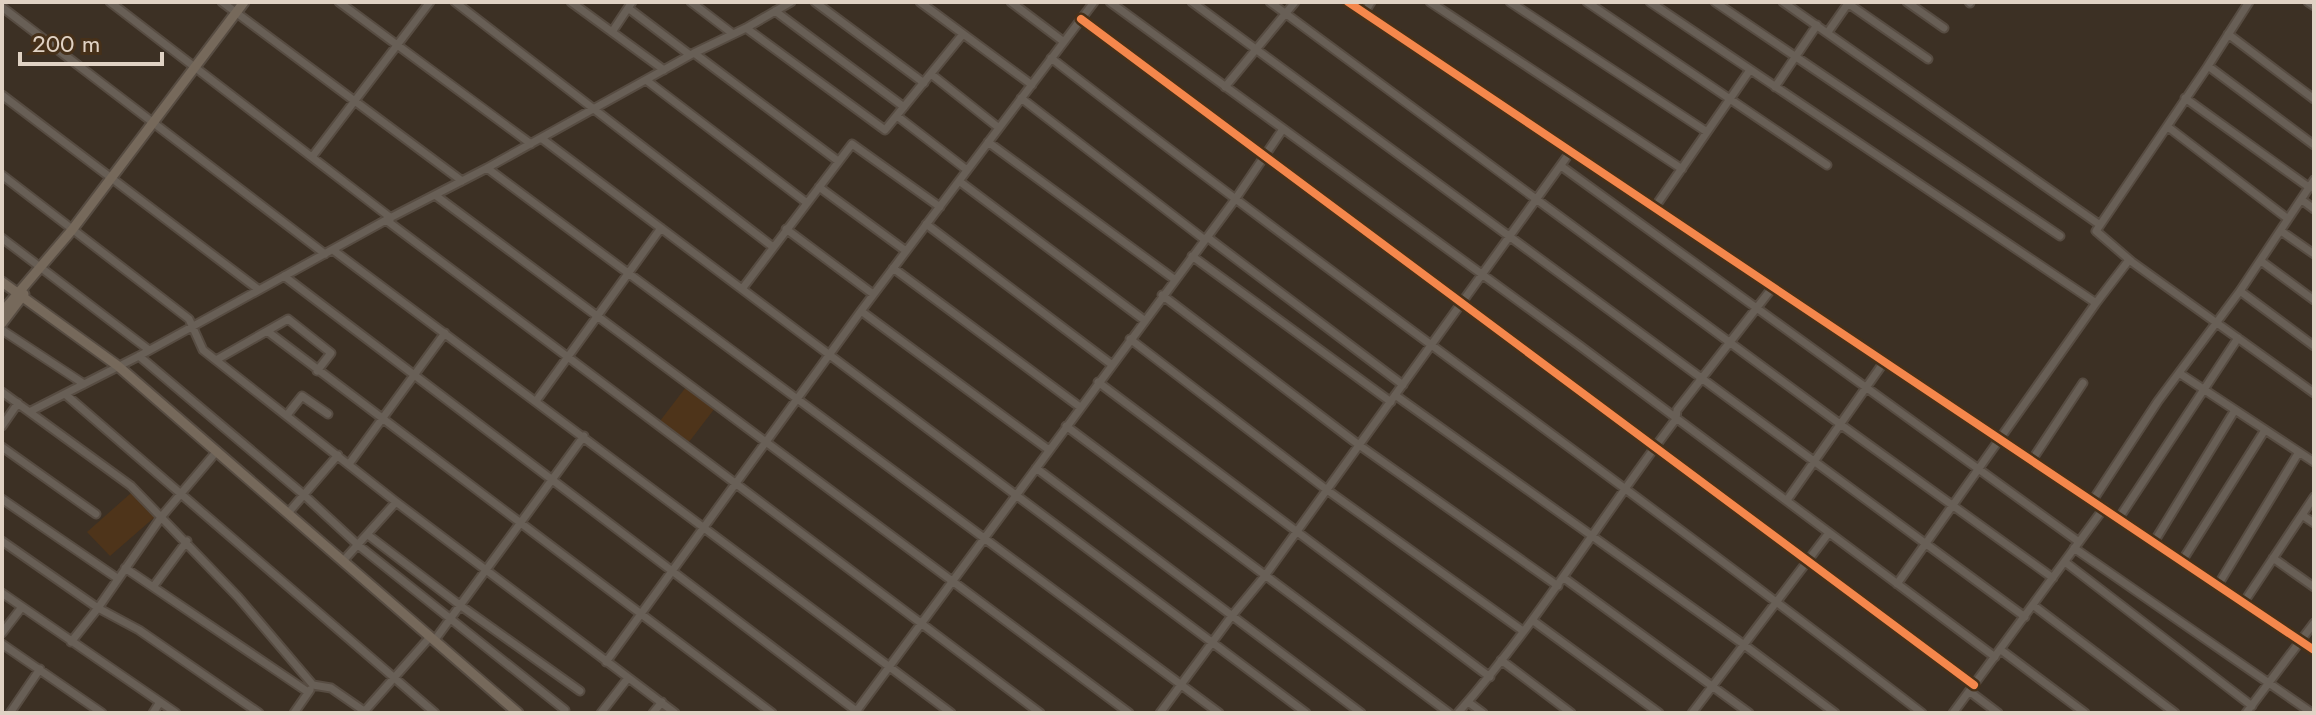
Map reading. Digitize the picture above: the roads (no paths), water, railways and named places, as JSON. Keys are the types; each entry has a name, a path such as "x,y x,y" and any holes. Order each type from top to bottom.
{"main road":[{"path":"2,312 34,282 38,272 244,2"},
{"path":"2,282 118,366 518,713"},
{"path":"2,323 20,295"}],"street":[{"path":"110,2 567,358 1040,713"},
{"path":"222,2 462,181"},
{"path":"339,2 531,144"},
{"path":"312,157 430,2"},
{"path":"455,2 773,247"},
{"path":"571,2 664,70"},
{"path":"691,2 733,34"},
{"path":"31,411 139,356 791,2"},
{"path":"815,2 924,83"},
{"path":"920,2 1032,85"},
{"path":"1011,2 1064,42"},
{"path":"606,662 873,294 1094,2"},
{"path":"1110,2 1787,500 1828,534 2085,713"},
{"path":"1192,2 2025,617"},
{"path":"1270,2 1729,343 2053,578"},
{"path":"1225,87 1295,2"},
{"path":"1348,2 2314,650"},
{"path":"1364,13 1371,2"},
{"path":"1430,2 1682,169"},
{"path":"1510,2 1707,132"},
{"path":"1587,2 1827,165"},
{"path":"1650,2 2096,303"},
{"path":"1715,2 2060,236"},
{"path":"1783,2 2100,225"},
{"path":"1828,32 1847,2 1928,59"},
{"path":"1907,2 1944,28"},
{"path":"2249,2 2096,231 2129,260 2314,393"},
{"path":"2308,2 2314,6"},
{"path":"612,32 630,5 838,161"},
{"path":"2,7 152,122 584,436 951,713"},
{"path":"778,7 904,107"},
{"path":"1081,19 1807,560 1972,688 1998,713"},
{"path":"1775,87 1817,25"},
{"path":"746,28 885,130 963,34"},
{"path":"2228,34 2314,99"},
{"path":"1051,58 1234,201 1776,600 1922,713"},
{"path":"2208,66 2314,145"},
{"path":"1655,207 1750,70"},
{"path":"931,74 999,128"},
{"path":"646,80 807,203"},
{"path":"2,95 259,290"},
{"path":"1021,98 1403,385"},
{"path":"2093,500 2312,184 2185,98"},
{"path":"897,116 967,170"},
{"path":"2168,127 2288,219"},
{"path":"284,276 857,712 1234,201 1283,129"},
{"path":"541,138 1306,713"},
{"path":"988,142 1174,279"},
{"path":"742,289 852,144 940,207"},
{"path":"1160,713 1297,532 1571,151"},
{"path":"1561,166 1980,469 2077,545 2312,713"},
{"path":"487,168 1219,713"},
{"path":"2,175 189,319 203,350 485,571 675,713"},
{"path":"959,181 1144,320"},
{"path":"819,187 906,251"},
{"path":"435,195 1129,713"},
{"path":"2302,200 2314,209"},
{"path":"926,224 1111,364"},
{"path":"536,401 661,228"},
{"path":"786,229 873,294"},
{"path":"2281,231 2314,254"},
{"path":"2,238 38,272 149,350"},
{"path":"1192,256 1594,537 1835,713"},
{"path":"1897,584 2129,260"},
{"path":"2261,261 2314,300"},
{"path":"893,268 1080,407"},
{"path":"1458,713 1490,677 1564,578 1624,488 1676,419 1677,410 1773,287"},
{"path":"2240,291 2314,346"},
{"path":"1162,295 1359,445 1558,586"},
{"path":"861,311 1049,450"},
{"path":"216,360 288,319 331,353 317,371"},
{"path":"2,330 84,384"},
{"path":"267,331 772,713"},
{"path":"349,464 445,333"},
{"path":"2119,518 2238,338"},
{"path":"1130,339 1327,490 1523,631"},
{"path":"139,356 304,495 358,545 565,710"},
{"path":"1787,500 1884,362"},
{"path":"2179,373 2312,460"},
{"path":"1098,382 1490,677"},
{"path":"2032,460 2083,383"},
{"path":"2,392 131,486 187,541 311,689"},
{"path":"65,394 435,713"},
{"path":"287,415 302,396 328,414"},
{"path":"2,426 18,403"},
{"path":"2154,542 2235,410"},
{"path":"1066,426 1449,713"},
{"path":"2182,561 2265,430"},
{"path":"125,568 311,689 331,688 365,712 461,606 584,436"},
{"path":"2,447 96,514"},
{"path":"71,642 162,516 217,451"},
{"path":"2218,585 2299,452"},
{"path":"289,512 338,455"},
{"path":"1036,468 1361,713"},
{"path":"2244,602 2314,497"},
{"path":"2,499 117,578"},
{"path":"343,561 396,502"},
{"path":"1953,713 2104,508"},
{"path":"2302,515 2314,523"},
{"path":"1692,713 1828,534"},
{"path":"368,535 580,691"},
{"path":"2,541 259,713"},
{"path":"153,587 187,541"},
{"path":"2273,558 2314,587"},
{"path":"2065,562 2249,709 2314,623"},
{"path":"1564,578 1749,713"},
{"path":"2,593 176,713"},
{"path":"2033,605 2175,713"},
{"path":"2,633 22,607"},
{"path":"1532,620 1659,713"},
{"path":"2,644 102,713"},
{"path":"1501,660 1571,713"},
{"path":"10,713 40,669"},
{"path":"601,713 628,678"},
{"path":"294,713 311,689"},
{"path":"153,713 160,702"},
{"path":"653,713 662,702"},
{"path":"1468,702 1483,713"}]}
